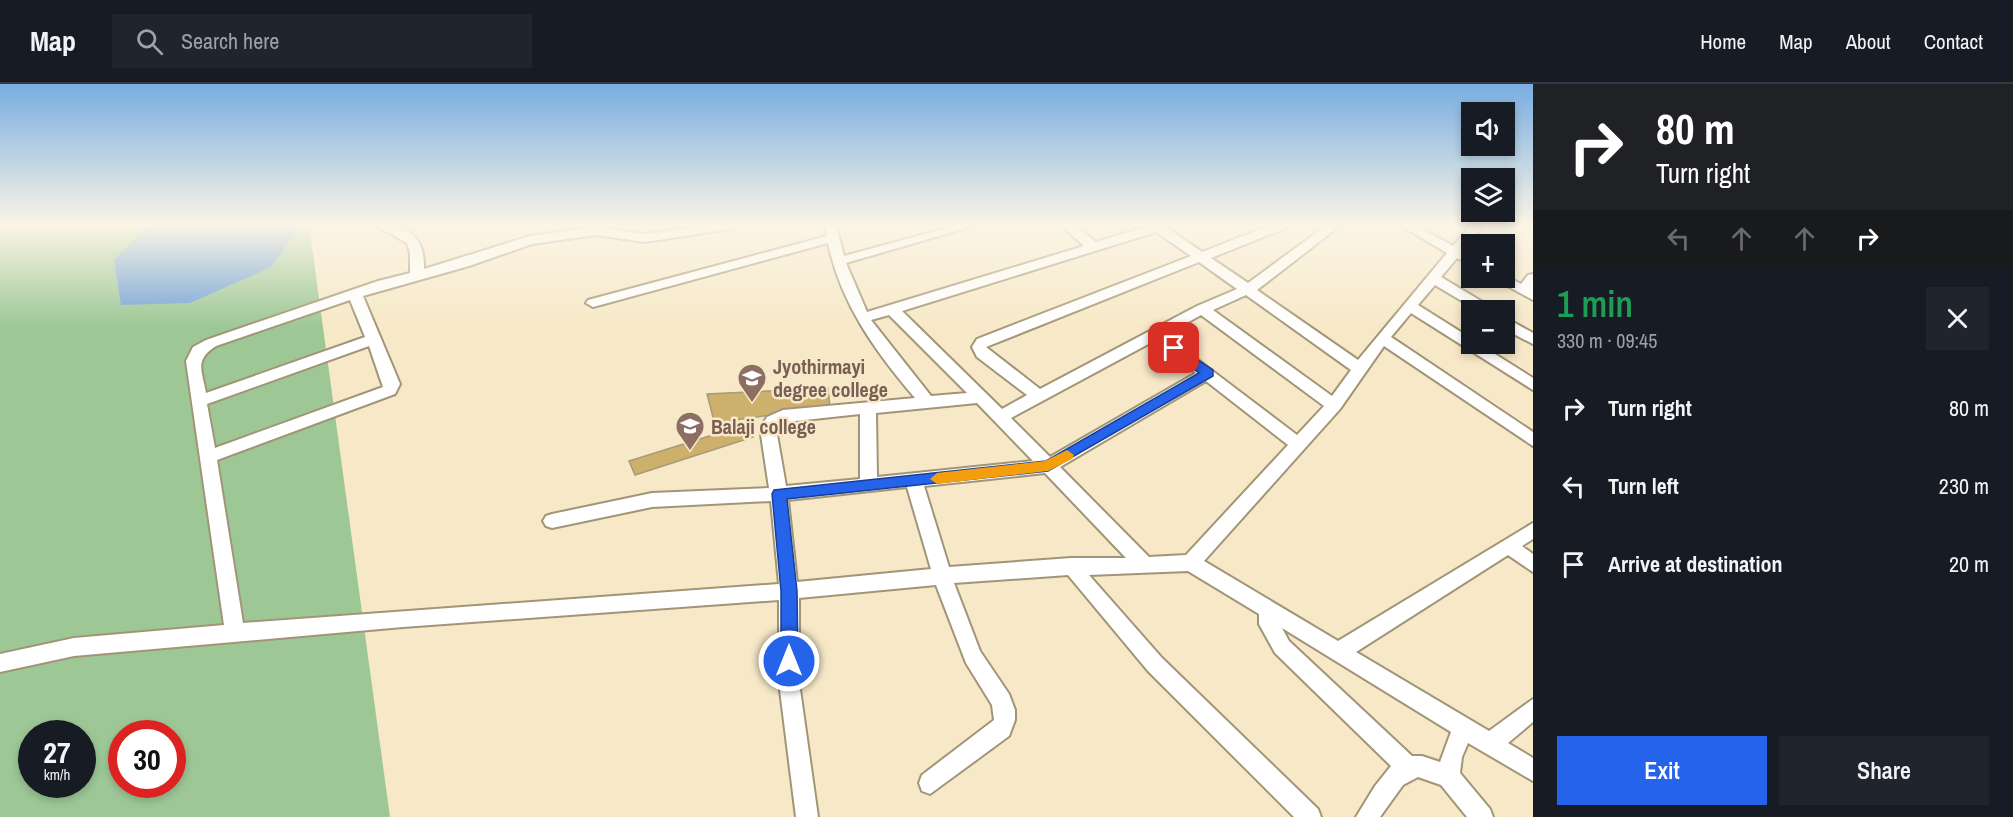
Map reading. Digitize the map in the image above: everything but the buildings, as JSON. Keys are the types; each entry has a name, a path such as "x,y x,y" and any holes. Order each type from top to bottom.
{"street":[{"path":"417,276 418,259"},
{"path":"235,633 193,361 198,351 212,343 355,294 473,259"},
{"path":"593,303 738,259"},
{"path":"846,259 840,261 840,268 863,318 880,346 928,403"},
{"path":"863,318 1058,259"},
{"path":"1040,397 982,353 979,347 982,342 1199,259"},
{"path":"1204,259 1250,289 1361,369"},
{"path":"1000,417 1202,309 1250,289 1290,259"},
{"path":"1191,563 1334,405 1382,338 1449,259"},
{"path":"1432,278 1469,300"},
{"path":"1528,293 1533,278"},
{"path":"208,457 390,390 392,384 355,294"},
{"path":"1410,306 1533,385"},
{"path":"892,309 1145,565"},
{"path":"1202,309 1334,405"},
{"path":"1515,328 1533,339"},
{"path":"1156,335 1299,445"},
{"path":"1382,338 1531,437"},
{"path":"199,401 374,339"},
{"path":"552,521 652,500 779,494 1048,466 1208,373"},
{"path":"807,817 789,682 789,591 779,494 768,428 773,421 783,416 981,397"},
{"path":"868,407 869,486"},
{"path":"914,481 943,575 973,658 1002,702 1007,720 1001,729 930,783"},
{"path":"1338,652 1533,530"},
{"path":"1509,546 1533,564"},
{"path":"0,663 74,647 403,618 789,591 943,575 1071,566 1191,563 1533,770"},
{"path":"1071,566 1108,615 1153,663 1310,817"},
{"path":"1268,610 1272,634 1282,646 1408,767"},
{"path":"1490,744 1533,709"},
{"path":"1449,777 1451,756 1464,728"},
{"path":"1366,817 1400,773 1408,767 1419,766 1449,777 1482,817"}],"green space":[{"path":"0,259 314,259 390,817 0,817"}],"water":[{"path":"277,259 271,267 190,303 121,305 114,260"}],"slow traffic":[{"path":"937,479 1048,466 1067,455"}],"place":[{"name":"Jyothirmayi degree college","path":"752,404"},
{"name":"Balaji college","path":"690,452"}],"route":[{"path":"789,661 789,591 779,494 1048,466 1208,373 1174,348"}]}
